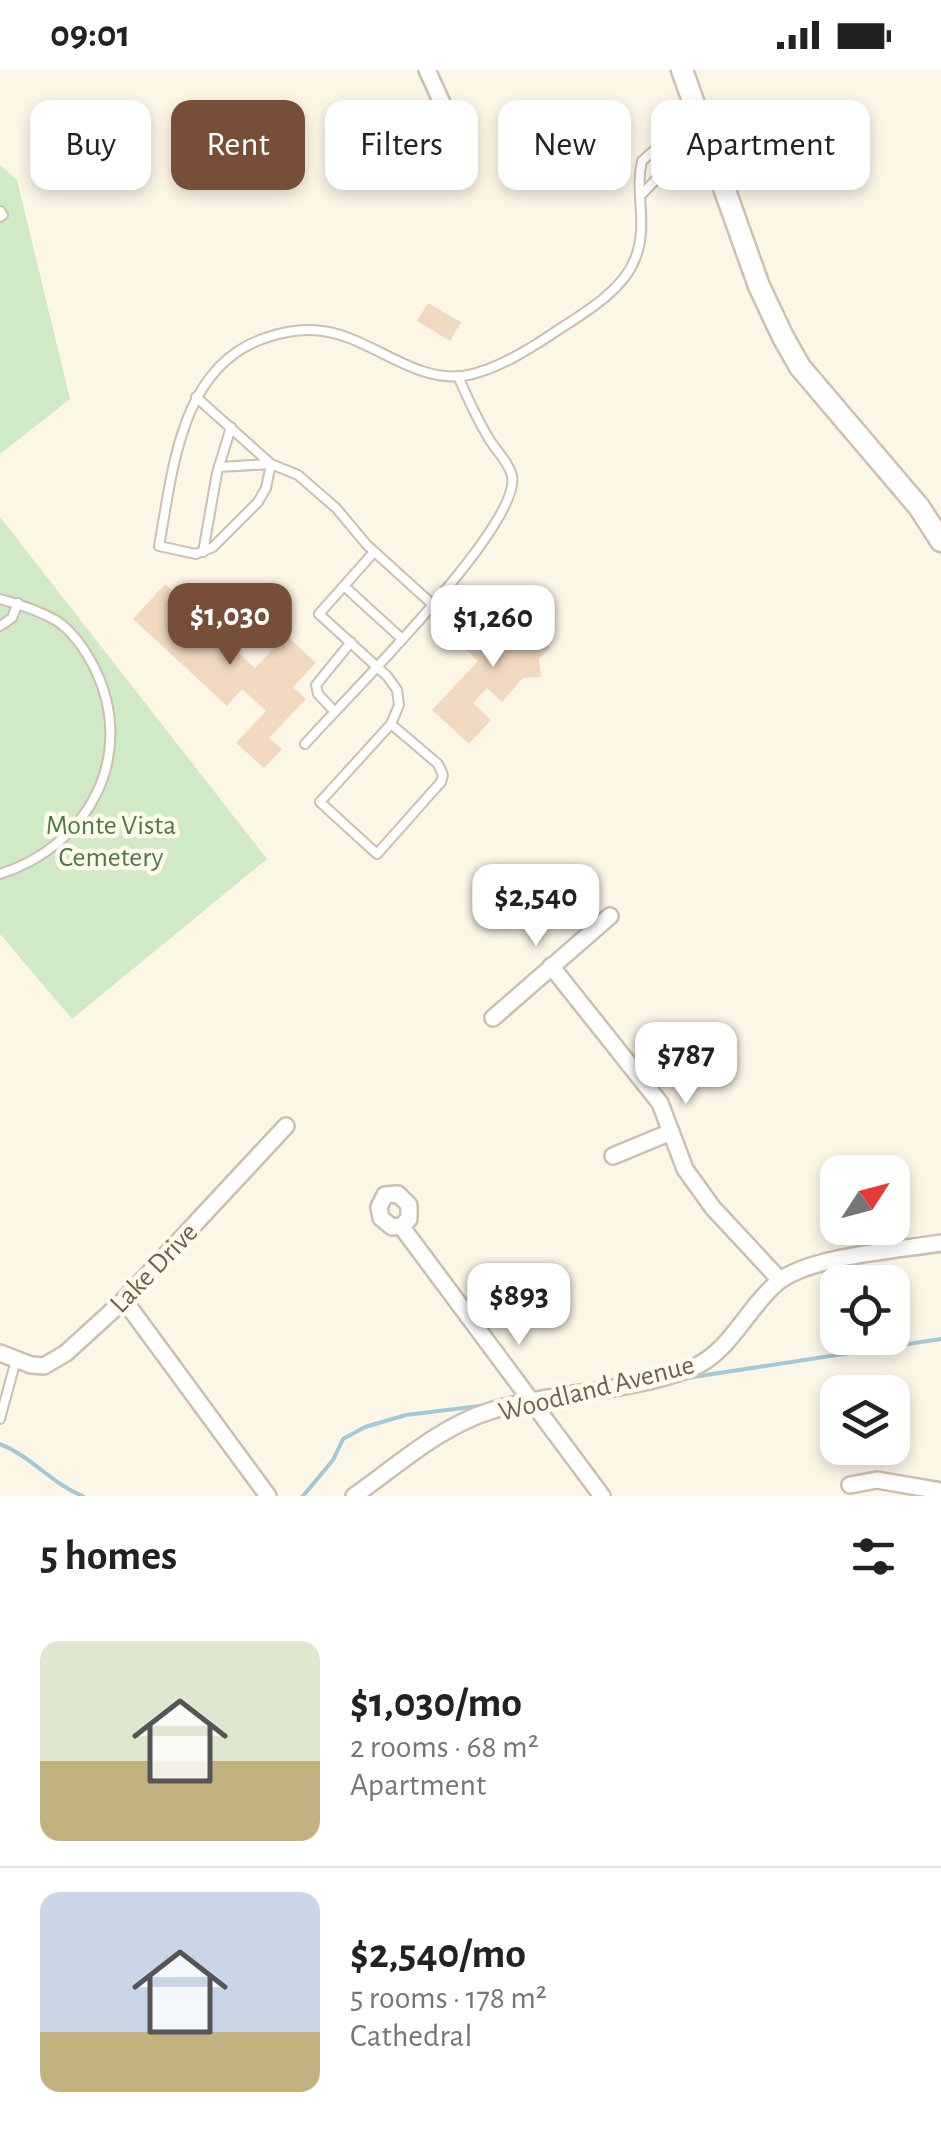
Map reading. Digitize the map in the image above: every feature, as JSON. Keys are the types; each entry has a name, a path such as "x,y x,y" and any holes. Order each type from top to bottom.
{"street":[{"path":"427,70 442,100"},
{"path":"682,70 692,100"},
{"path":"723,190 759,286 800,367 919,507 941,540"},
{"path":"492,1018 610,916"},
{"path":"551,966 660,1103 684,1169 712,1208 780,1280"},
{"name":"Lake Drive","path":"0,1353 44,1366 54,1362 124,1300 286,1126"},
{"path":"613,1156 671,1132"},
{"path":"401,1226 602,1496"},
{"name":"Woodland Avenue","path":"354,1496 451,1429 490,1412 705,1362 780,1280 815,1264 941,1243"},
{"path":"124,1300 268,1496"},
{"path":"850,1485 877,1480 941,1491"}],"lane":[{"path":"271,464 266,488 258,502 213,547 203,552 159,546 183,434 196,397 211,374 248,344 305,329 345,336 413,368 440,376 458,376 499,363 534,346 619,284 637,255 642,230 640,168 651,152"},
{"path":"642,194 651,184"},
{"path":"305,744 485,543 512,493 513,479 508,467 470,406 458,376"},
{"path":"196,397 271,464 298,474 313,487 374,552 432,604"},
{"path":"203,552 231,427"},
{"path":"219,467 271,464"},
{"path":"374,552 319,614 376,665 397,690 399,704 391,724 320,802 377,854 444,775 438,764 391,724"},
{"path":"344,586 401,638"},
{"path":"0,599 58,622 86,650 106,693 110,728 105,776 86,814 59,844 25,866 0,874"},
{"path":"0,626 12,618 18,604"},
{"path":"334,711 318,694 316,685 351,642"},
{"path":"0,1419 16,1360"}],"green space":[{"path":"0,165 17,180 70,399 0,454"},
{"name":"Monte Vista Cemetery","path":"0,517 267,859 72,1019 0,934"}],"building":[{"path":"428,303 461,322 450,341 417,321"},
{"path":"165,584 255,668 286,635 316,663 293,687 306,699 269,738 282,749 264,768 236,743 266,711 242,689 227,706 133,619"},
{"path":"504,606 521,619 535,619 535,633 550,647 539,659 541,677 523,678 502,702 487,688 473,703 491,720 469,744 432,710 478,661 466,650 476,639 475,620 494,618"}],"waterway":[{"path":"680,1379 941,1339"},
{"path":"303,1496 333,1460 343,1439 365,1427 406,1415 488,1405"},
{"path":"0,1444 83,1496"}]}
